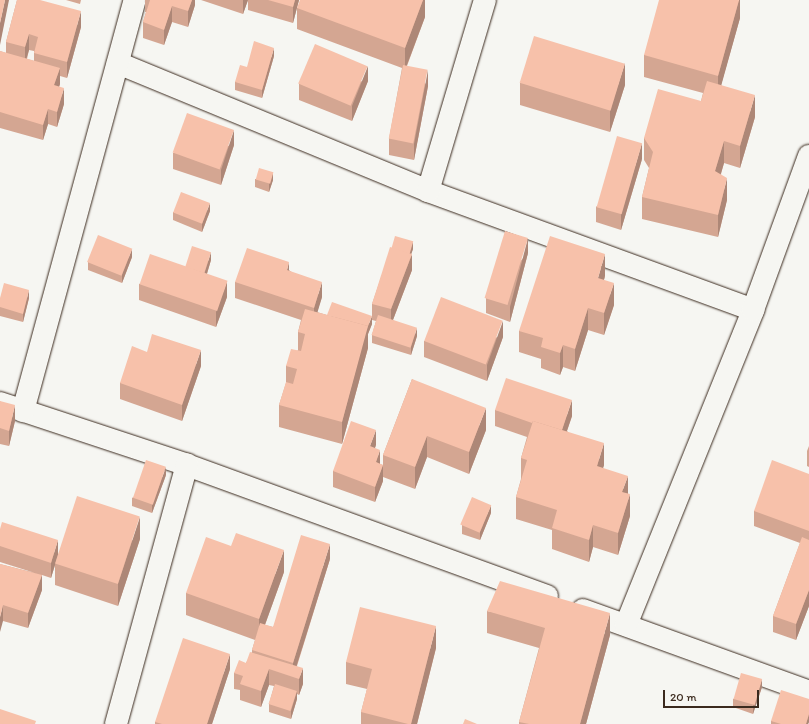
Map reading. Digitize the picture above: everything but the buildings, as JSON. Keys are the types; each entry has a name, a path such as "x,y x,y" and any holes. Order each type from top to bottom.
{"street":[{"path":"23,411 135,0"},
{"path":"428,191 485,0"},
{"path":"118,63 428,191 753,310"},
{"path":"626,625 753,310 809,156"},
{"path":"0,403 187,465 809,692"},
{"path":"116,724 187,465"}]}
